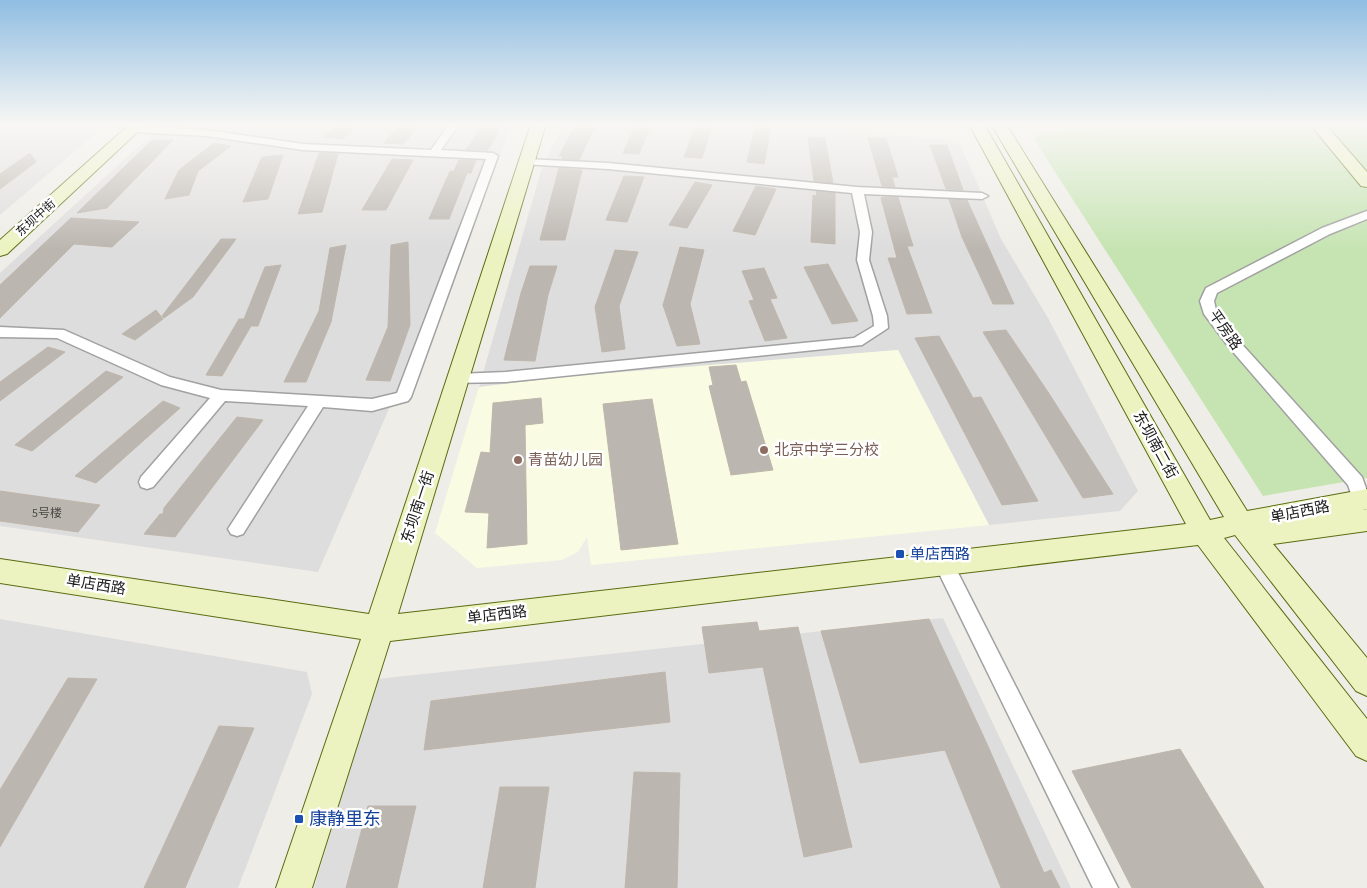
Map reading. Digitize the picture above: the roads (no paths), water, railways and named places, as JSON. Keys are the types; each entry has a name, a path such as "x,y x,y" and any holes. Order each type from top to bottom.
{"street":[{"name":"东坝中街","path":"0,250 94,165"},
{"path":"0,332 59,333 166,381 221,395 372,405 404,397 490,165"},
{"name":"东坝南一街","path":"294,888 379,629 525,165"},
{"path":"597,165 857,190 982,196"},
{"name":"东坝南二街","path":"999,165 1204,533 1367,745"},
{"name":"东坝南二街","path":"1023,165 1246,530 1367,681"},
{"path":"1353,165 1367,182"},
{"path":"457,379 506,377 857,342 881,328 880,316 863,260 866,232 857,190"},
{"name":"平房路","path":"1365,507 1356,482 1233,343 1210,311 1207,301 1211,292 1326,230 1367,215"},
{"path":"147,482 221,395"},
{"path":"237,530 319,401"},
{"name":"单店西路","path":"0,571 379,629 1204,533 1246,530 1365,507"},
{"path":"943,563 1106,888"}],"place":[{"name":"北京中学三分校","path":"764,450"},
{"name":"青苗幼儿园","path":"518,460"},
{"name":"单店西路","path":"900,554"},
{"name":"康静里东","path":"299,819"}]}
